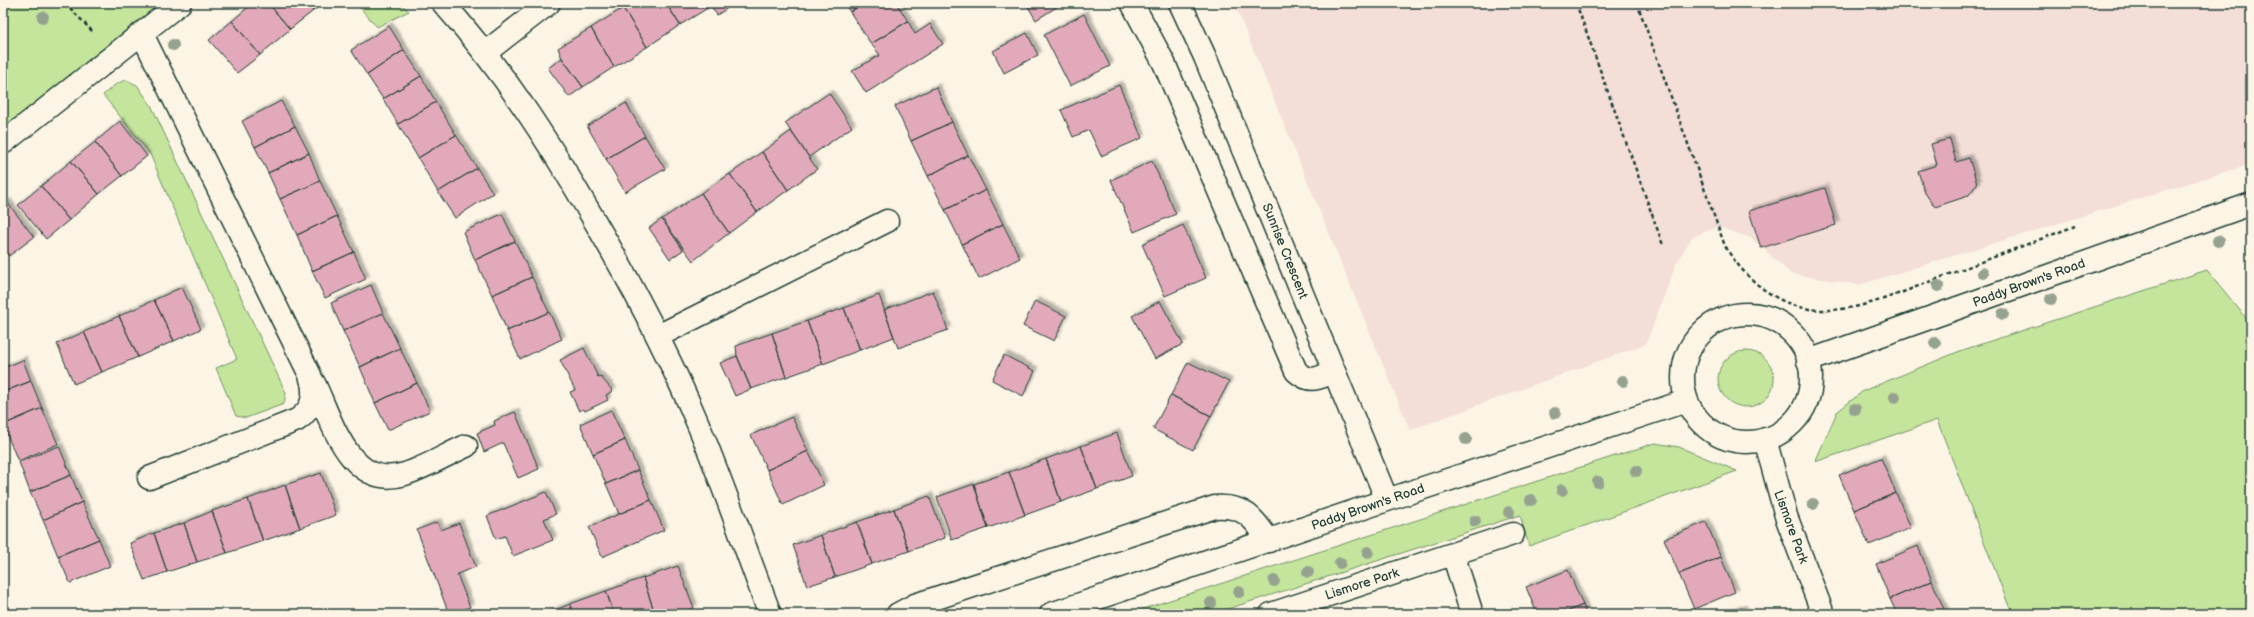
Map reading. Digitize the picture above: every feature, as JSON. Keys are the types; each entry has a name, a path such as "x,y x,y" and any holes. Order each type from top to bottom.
{"street":[{"path":"3,143 180,3"},
{"path":"443,3 486,52 534,121 575,186 658,336 698,425 770,614"},
{"path":"486,52 548,3"},
{"path":"1132,3 1164,63 1296,371 1304,378 1314,379 1334,372"},
{"name":"Sunrise Crescent","path":"1180,3 1205,57 1387,500"},
{"path":"142,34 310,375 346,452 359,466 373,474 388,477 405,474 466,446"},
{"name":"Paddy Brown's Road","path":"1808,361 2251,204"},
{"path":"658,336 887,221"},
{"path":"1747,313 1767,317 1786,326 1800,342 1808,361 1811,379 1808,392 1798,415 1785,429 1765,439 1748,441 1723,436 1711,430 1697,417 1686,401 1683,384 1684,366 1689,350 1698,336 1711,324 1726,317 1747,313"},
{"path":"149,478 288,424 304,415 313,399 313,384 310,375"},
{"name":"Paddy Brown's Road","path":"1051,614 1387,500 1686,401"},
{"name":"Lismore Park","path":"1765,439 1786,516 1823,614"},
{"path":"898,614 915,605 1215,507 1228,506 1240,510 1252,518 1269,541"},
{"name":"Lismore Park","path":"1272,614 1513,534"},
{"path":"1453,554 1472,614"}],"path":[{"path":"65,3 115,55"},
{"path":"1576,3 1663,245"},
{"path":"1637,3 1725,246 1742,272 1754,283 1790,303 1822,310 1862,304 1894,295 2075,226"}],"shaded area":[{"path":"1234,3 2251,3 2251,164 1859,285 1791,274 1751,238 1718,227 1692,237 1676,264 1646,344 1410,430"}],"green space":[{"path":"3,3 167,3 3,135"},
{"path":"356,3 400,3 409,11 377,27"},
{"path":"126,80 137,85 151,105 286,393 284,404 246,418 236,416 216,368 237,359 150,154 103,95 116,84"},
{"path":"2207,270 2251,324 2251,614 2012,614 1937,420 1815,462 1837,412 1863,391 1960,351"},
{"path":"1746,351 1757,353 1766,359 1772,368 1774,379 1772,390 1766,399 1757,405 1746,407 1735,405 1726,399 1720,390 1718,379 1720,368 1726,359 1735,353"},
{"path":"1655,443 1679,447 1737,471 1529,546 1520,515 1212,614 1127,614"}],"building":[{"path":"253,3 268,3 290,29 260,55 232,21"},
{"path":"268,3 307,3 313,11 290,29"},
{"path":"307,3 323,3 313,11"},
{"path":"631,3 666,3 680,25 647,47 623,8"},
{"path":"666,3 709,3 711,6 680,25"},
{"path":"709,3 735,3 717,15"},
{"path":"844,3 863,3 850,12"},
{"path":"863,3 896,3 908,21 871,44 850,12"},
{"path":"1026,3 1063,3 1036,20"},
{"path":"623,8 647,47 614,67 591,28"},
{"path":"1084,14 1110,66 1070,86 1044,35"},
{"path":"232,21 260,55 237,73 209,40"},
{"path":"908,21 915,34 930,24 943,44 866,93 852,71 880,55 871,44"},
{"path":"389,26 404,50 367,75 351,50"},
{"path":"591,28 614,67 583,87 562,58 558,48"},
{"path":"1027,33 1038,55 1004,73 993,51"},
{"path":"404,50 421,76 383,99 367,75"},
{"path":"562,58 583,87 569,97 548,68"},
{"path":"421,76 436,102 398,124 383,99"},
{"path":"1119,85 1142,138 1101,156 1089,130 1073,137 1061,110"},
{"path":"936,87 952,122 911,141 895,106"},
{"path":"829,93 852,127 809,157 785,123"},
{"path":"281,101 295,126 255,147 242,121"},
{"path":"436,102 456,135 418,158 398,124"},
{"path":"626,103 645,136 606,159 587,126"},
{"path":"120,121 147,156 122,176 95,142"},
{"path":"952,122 968,155 928,176 911,141"},
{"path":"295,126 309,153 268,173 255,147"},
{"path":"791,131 817,169 788,190 762,152"},
{"path":"456,135 477,168 438,192 418,158"},
{"path":"645,136 665,169 625,192 606,159"},
{"path":"1950,139 1956,162 1969,158 1977,184 1968,196 1935,207 1925,193 1918,171 1937,165 1931,144"},
{"path":"95,142 122,176 99,194 71,161"},
{"path":"762,152 788,190 757,212 730,174"},
{"path":"309,153 320,181 280,199 268,173"},
{"path":"968,155 986,190 945,210 928,176"},
{"path":"71,161 99,194 69,220 41,186"},
{"path":"1152,161 1176,214 1134,232 1111,180"},
{"path":"477,168 493,193 455,218 438,192"},
{"path":"730,174 757,212 729,233 701,193"},
{"path":"320,181 337,216 297,235 280,199"},
{"path":"41,186 69,220 46,239 18,205"},
{"path":"1825,188 1836,225 1761,248 1749,211"},
{"path":"986,190 1003,224 962,244 945,210"},
{"path":"701,193 729,233 693,261 662,219"},
{"path":"7,202 34,237 9,256 3,249 3,205"},
{"path":"502,214 515,241 475,260 463,232"},
{"path":"337,216 354,252 312,271 297,235"},
{"path":"662,219 683,250 670,259 649,228"},
{"path":"1003,224 1020,258 979,279 962,244"},
{"path":"1183,225 1206,278 1165,296 1142,244"},
{"path":"515,241 532,277 492,295 475,260"},
{"path":"354,252 366,279 325,298 312,271"},
{"path":"532,277 549,312 507,331 492,295"},
{"path":"371,285 383,313 343,331 331,303"},
{"path":"182,287 201,329 174,341 154,300"},
{"path":"933,291 948,330 898,348 884,310"},
{"path":"879,295 894,337 860,350 844,308"},
{"path":"154,300 174,341 138,357 119,316"},
{"path":"1035,301 1066,316 1054,341 1023,326"},
{"path":"1160,301 1183,344 1155,359 1132,316"},
{"path":"844,308 860,350 823,364 807,321"},
{"path":"549,312 562,339 520,359 507,331"},
{"path":"383,313 400,348 360,367 343,331"},
{"path":"119,316 138,357 102,372 84,332"},
{"path":"807,321 823,364 786,377 772,333"},
{"path":"84,332 102,372 74,384 57,344"},
{"path":"772,333 786,377 751,389 737,356 736,346"},
{"path":"400,348 417,383 375,403 360,367"},
{"path":"584,348 598,377 600,376 613,391 606,395 608,400 585,411 584,409 579,411 570,392 575,390 560,360"},
{"path":"1004,355 1035,371 1023,396 992,380"},
{"path":"737,356 751,389 735,396 720,363"},
{"path":"23,360 31,381 3,392 3,368"},
{"path":"1188,362 1229,382 1211,416 1171,395"},
{"path":"31,381 42,408 3,425 3,392"},
{"path":"417,383 430,411 388,430 375,403"},
{"path":"1171,395 1211,416 1193,450 1153,429"},
{"path":"42,408 58,444 18,461 3,425"},
{"path":"611,410 625,440 593,454 580,424"},
{"path":"515,412 539,469 518,478 503,443 484,452 477,433 495,425 494,421"},
{"path":"792,417 808,451 767,470 751,435"},
{"path":"1117,433 1132,476 1097,489 1081,446"},
{"path":"625,440 638,470 606,484 593,454"},
{"path":"59,446 71,475 30,492 19,462"},
{"path":"1081,446 1097,489 1061,502 1046,459"},
{"path":"808,451 824,485 783,505 767,470"},
{"path":"1881,458 1896,493 1854,510 1839,475"},
{"path":"1046,459 1061,502 1025,515 1009,472"},
{"path":"638,470 651,500 619,514 606,484"},
{"path":"1009,472 1025,515 988,528 974,484"},
{"path":"321,473 336,515 300,528 285,485"},
{"path":"71,475 82,502 43,520 30,492"},
{"path":"974,484 988,528 952,540 937,497"},
{"path":"285,485 300,528 263,541 248,499"},
{"path":"546,492 556,514 544,519 553,540 513,556 505,536 496,539 487,516"},
{"path":"1896,493 1911,528 1869,545 1854,510"},
{"path":"929,496 945,538 909,551 894,509"},
{"path":"248,499 263,541 227,553 212,511"},
{"path":"651,500 664,530 602,557 589,527"},
{"path":"82,502 99,539 58,556 43,520"},
{"path":"894,509 909,551 872,564 857,522"},
{"path":"212,511 227,553 197,562 184,523"},
{"path":"437,522 441,530 459,523 476,567 457,574 470,607 449,614 417,530"},
{"path":"857,522 872,564 835,577 821,535"},
{"path":"1706,522 1721,557 1679,574 1664,539"},
{"path":"184,523 197,562 167,572 154,533"},
{"path":"154,533 167,572 144,580 130,543"},
{"path":"821,535 835,577 807,586 793,545"},
{"path":"99,539 110,566 70,583 58,556"},
{"path":"1918,546 1932,581 1890,599 1876,564"},
{"path":"1721,557 1735,592 1694,609 1679,574"},
{"path":"678,566 694,608 677,614 655,614 643,578"},
{"path":"1568,570 1583,605 1561,614 1537,614 1526,587"},
{"path":"643,578 655,614 614,614 606,591"},
{"path":"1932,581 1946,614 1897,614 1890,599"},
{"path":"606,591 614,614 573,614 570,604"},
{"path":"570,604 573,614 546,614"},
{"path":"1583,605 1586,614 1561,614"},
{"path":"1742,608 1745,614 1728,614"}]}
